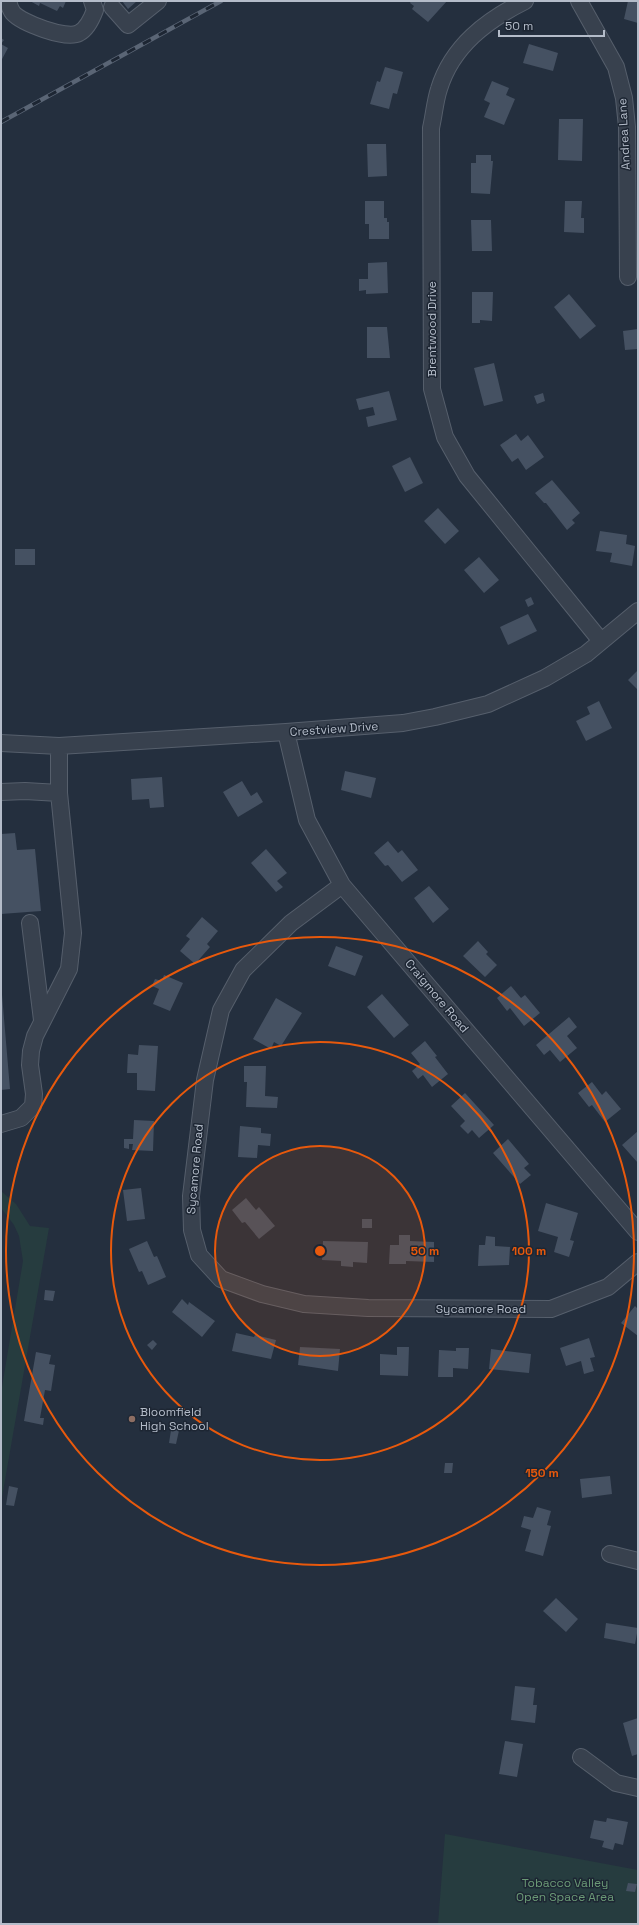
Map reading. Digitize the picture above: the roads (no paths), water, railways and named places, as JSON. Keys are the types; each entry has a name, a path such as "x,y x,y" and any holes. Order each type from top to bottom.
{"street":[{"path":"8,1 16,16 64,36 77,34 84,30 95,10 92,1"},
{"path":"112,7 128,25 158,1"},
{"name":"Brentwood Drive","path":"525,1 491,20 471,37 453,60 440,88 431,128 432,389 445,437 467,476 601,641"},
{"name":"Andrea Lane","path":"579,1 616,66 624,98 627,127 628,277"},
{"name":"Crestview Drive","path":"1,743 59,746 286,732 403,723 467,710 514,693 545,678 586,654 638,611"},
{"name":"Craigmore Road","path":"286,732 307,820 342,885 638,1232"},
{"path":"1,1124 21,1118 33,1106 34,1094 30,1065 31,1051 42,1020 70,968 73,938 60,793 59,746"},
{"path":"1,792 25,791 60,793"},
{"name":"Sycamore Road","path":"342,885 291,923 243,970 221,1010 205,1080 191,1196 192,1230 198,1255 221,1279 262,1294 304,1304 368,1308 551,1309 608,1287 638,1262"},
{"path":"30,923 42,1020"},
{"path":"610,1554 638,1561"},
{"path":"581,1757 616,1783 638,1788"}],"railway":[{"path":"1,122 221,1"}],"place":[{"name":"Bloomfield High School","path":"132,1419"}],"park label":[{"name":"Tobacco Valley Open Space Area","path":"565,1890"}]}
